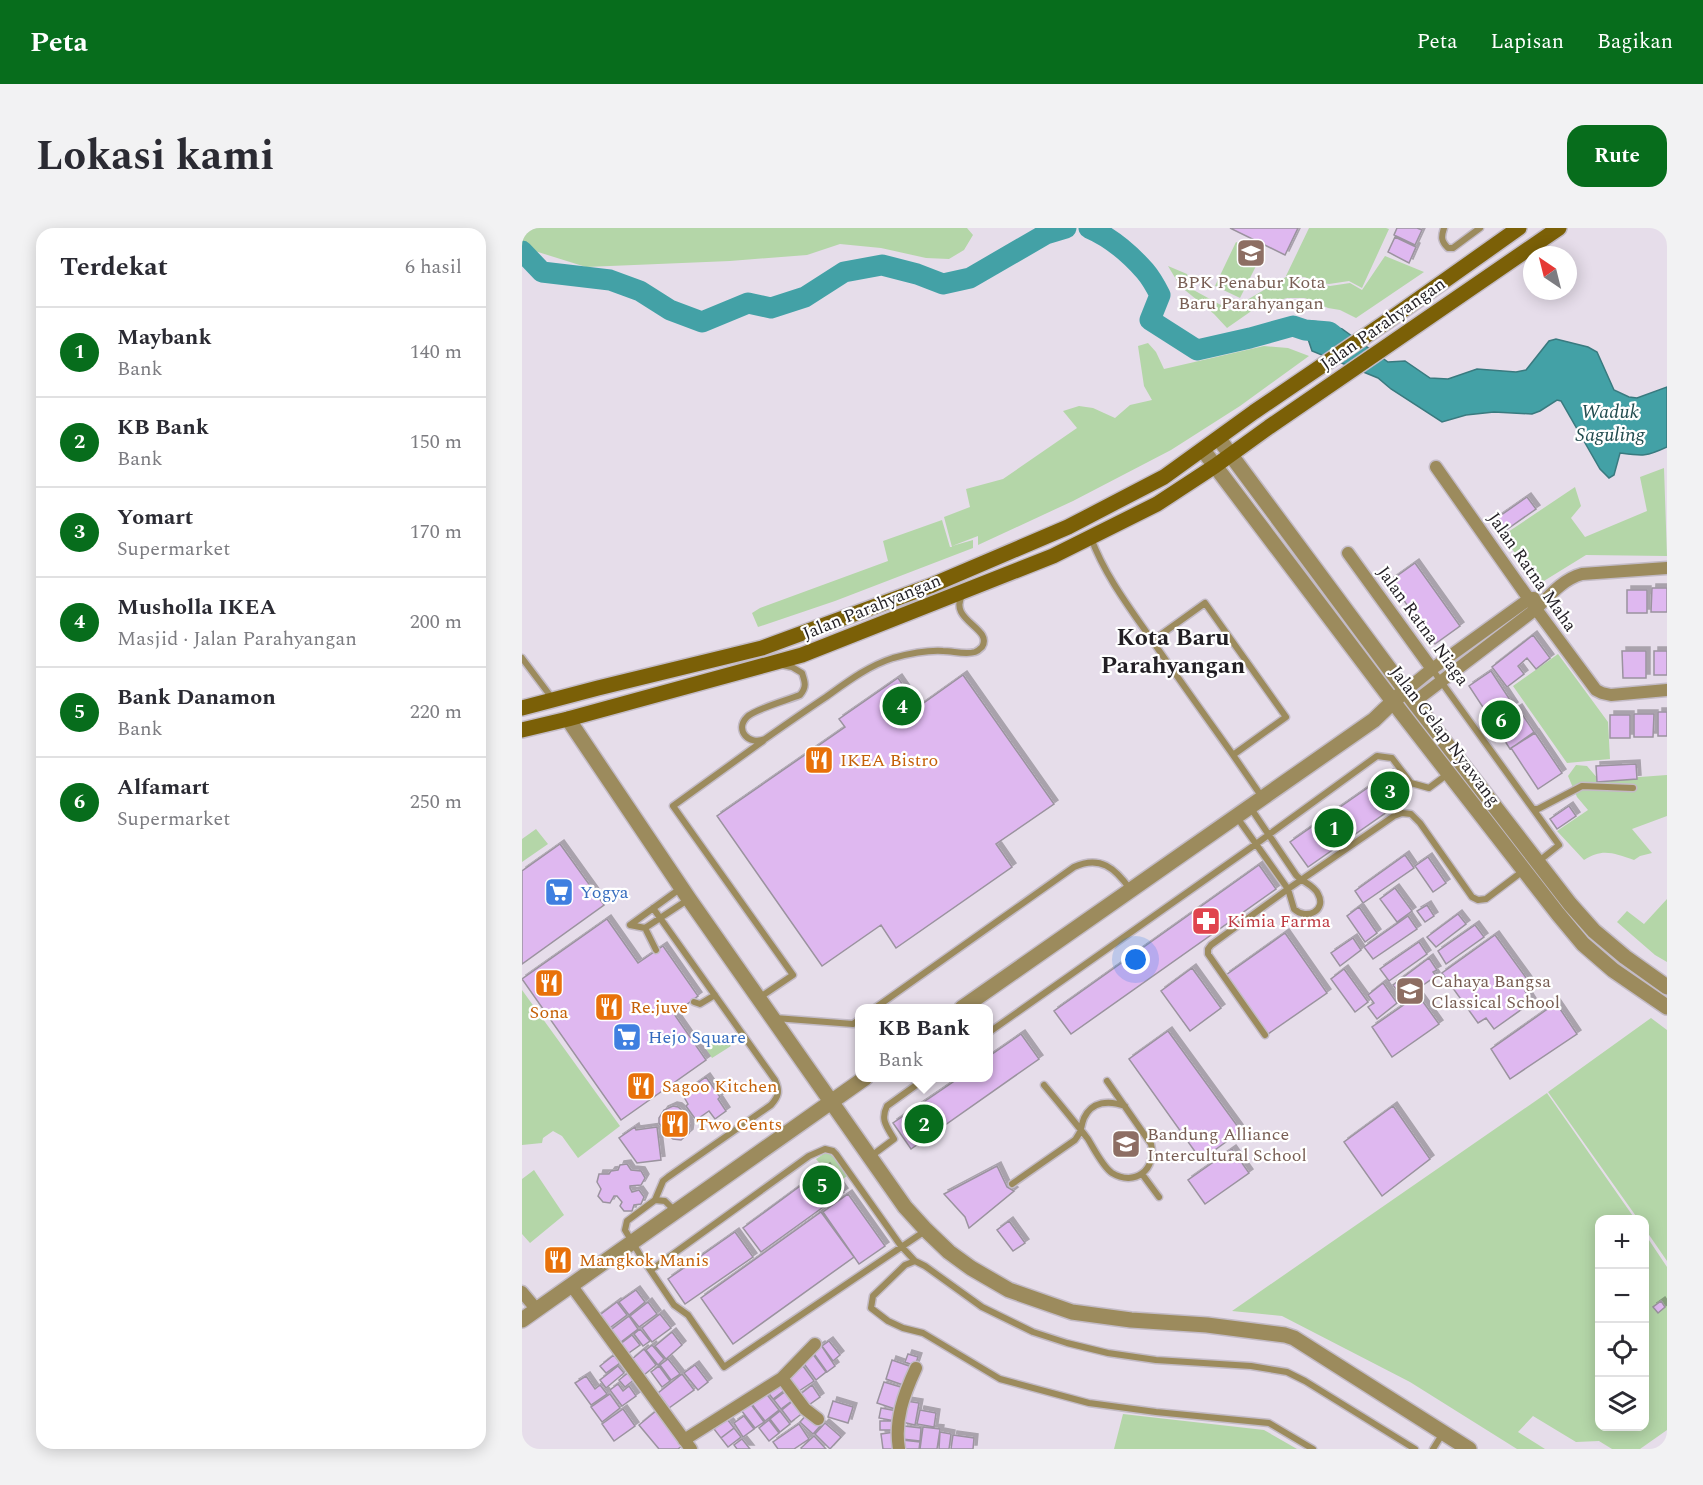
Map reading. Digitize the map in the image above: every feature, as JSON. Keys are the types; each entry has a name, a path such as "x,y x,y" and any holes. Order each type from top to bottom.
{"main road":[{"name":"Jalan Parahyangan","path":"522,708 762,648 930,586 1068,527 1164,477 1519,228"},
{"name":"Jalan Parahyangan","path":"522,730 802,655 1053,556 1157,504 1559,228"},
{"path":"762,648 766,666"}],"street":[{"path":"1219,438 1232,454"},
{"path":"1203,450 1215,466"},
{"name":"Jalan Gelap Nyawang","path":"1232,454 1403,702 1449,773 1530,867 1570,904 1594,931 1624,957 1667,987"},
{"name":"Jalan Gelap Nyawang","path":"1215,466 1403,702 1530,867 1583,944 1613,970 1667,1007"},
{"name":"Jalan Ratna Maha","path":"1436,467 1532,604 1596,690 1611,695 1667,690"},
{"name":"Jalan Ratna Niaga","path":"1348,553 1432,669"},
{"path":"1403,702 1432,669 1574,576 1667,568"},
{"path":"968,1004 1374,720 1440,681 1532,604"},
{"path":"568,719 685,893 905,1207 949,1252 1009,1290 1071,1312 1131,1320 1207,1325 1294,1338 1470,1449"},
{"path":"522,1320 858,1082"},
{"path":"571,1285 688,1444 782,1378 815,1344"},
{"path":"522,1292 537,1310"},
{"path":"899,1449 897,1427 900,1409 916,1368"},
{"path":"782,1378 805,1409 818,1419"}],"lane":[{"path":"1444,228 1441,238 1443,243 1448,248 1453,248 1480,228"},
{"path":"1090,537 1107,573 1233,755 1269,834 1301,880 1320,896 1319,905 1314,913 1305,915 1297,912 1291,904 1288,889 1236,816"},
{"path":"759,999 793,975 673,806 858,674 893,658 941,650 974,653 981,649 984,640 981,632 966,620 959,605 965,591"},
{"path":"1152,641 1205,603 1286,717 1233,755"},
{"path":"522,658 553,700"},
{"path":"765,739 756,741 748,738 743,730 744,720 752,714 800,695 805,685 802,673 798,669 783,665 766,666"},
{"name":"Jalan Ratna Niaga","path":"1432,669 1559,845 1530,867"},
{"path":"993,1029 1377,756 1392,758 1411,783 1429,788 1449,773"},
{"path":"1533,809 1539,809 1582,786 1633,788"},
{"path":"1265,1035 1208,954 1208,949 1288,889 1394,816 1402,813 1411,814 1472,897 1478,900 1486,899 1530,867"},
{"path":"881,1004 1080,864 1093,862 1106,865 1118,874 1130,890"},
{"path":"685,893 661,919 645,928 630,925 653,908 685,893"},
{"path":"653,908 779,1088 778,1098 771,1105 668,1177 661,1186 656,1200 627,1221 625,1230 674,1305 688,1315 724,1367 926,1230"},
{"path":"645,928 656,950"},
{"path":"694,1002 700,1004 715,995"},
{"path":"772,1017 855,1023"},
{"path":"1044,1085 1082,1131 1112,1173 1131,1178 1142,1173 1150,1164 1153,1154 1151,1144 1107,1081"},
{"path":"870,1157 894,1138 884,1121 887,1106 919,1082"},
{"path":"1012,1184 1075,1140 1082,1131 1084,1119 1092,1107 1102,1102 1114,1102 1125,1106"},
{"path":"651,1270 809,1156 825,1149 836,1154 901,1246 915,1261 982,1306 1033,1332 1108,1353 1156,1360 1251,1366 1287,1372 1305,1380 1414,1449"},
{"path":"1142,1173 1159,1197"},
{"path":"656,1200 665,1201 676,1212"},
{"path":"915,1261 905,1265 873,1296 872,1308 888,1321 923,1333 995,1377 1089,1403 1269,1423 1313,1449"},
{"path":"1433,1449 1444,1433"}],"green space":[{"path":"522,228 967,228 973,235 964,250 949,259 926,258 881,248 840,244 807,255 730,261 586,267 522,247"},
{"path":"1309,228 1389,229 1362,288 1349,281 1329,284 1315,282 1304,277 1286,276"},
{"path":"1236,242 1262,254 1240,298 1215,286"},
{"path":"1385,256 1424,272 1356,318 1305,298 1287,298 1260,305 1227,328 1180,286 1168,266 1187,274 1188,287 1230,310 1286,277 1330,286 1350,283 1362,290"},
{"path":"1148,343 1156,352 1164,369 1264,346 1288,348 1309,356 1240,406 1171,450 1073,501 978,545 978,536 952,546 973,540 973,548 835,601 758,627 752,613 760,608 888,561 883,541 942,520 950,547 952,547 944,517 970,507 966,489 1003,479 1077,428 1063,411 1079,406 1093,408 1115,418 1130,405 1152,400 1144,386 1138,346"},
{"path":"1664,468 1667,556 1586,555 1539,584 1502,536 1575,487 1581,506 1571,518 1585,537 1647,511 1640,477"},
{"path":"1558,654 1608,722 1610,759 1567,763 1513,686"},
{"path":"1576,765 1587,766 1599,780 1667,775 1667,816 1632,829 1652,853 1634,860 1602,853 1584,860 1557,831 1588,810 1577,797 1568,776"},
{"path":"536,829 548,844 522,862 522,839"},
{"path":"1667,899 1667,962 1655,955 1617,922 1627,911 1644,924"},
{"path":"522,990 620,1126 578,1158 562,1136 553,1131 543,1138 542,1143 522,1145"},
{"path":"1651,1018 1667,1030 1667,1261 1649,1235 1649,1215 1635,1215 1548,1092"},
{"path":"723,1035 731,1046 712,1058 705,1047"},
{"path":"1547,1093 1632,1215 1595,1215 1595,1431 1649,1431 1649,1240 1667,1267 1667,1430 1640,1449 1612,1449 1599,1441 1576,1442 1533,1416 1518,1432 1545,1449 1517,1449 1410,1382 1282,1316 1232,1311"},
{"path":"830,1152 834,1154 849,1175 841,1180 828,1163 822,1166 816,1159"},
{"path":"534,1170 564,1215 530,1243 522,1234 522,1179"},
{"path":"1123,1414 1264,1430 1297,1449 1114,1449"}],"water":[{"name":"Waduk Saguling","path":"1310,321 1342,329 1388,362 1405,361 1430,378 1448,379 1477,369 1516,372 1526,370 1549,341 1556,339 1588,347 1597,352 1614,390 1637,398 1667,387 1667,447 1644,455 1620,453 1614,475 1609,478 1600,469 1561,401 1557,400 1532,414 1494,412 1466,415 1442,422 1378,378 1312,351 1305,330"}],"building":[{"path":"1230,228 1298,228 1285,255"},
{"path":"1397,228 1422,230 1415,245 1394,235"},
{"path":"1395,237 1416,247 1409,263 1388,252"},
{"path":"1527,497 1536,509 1506,530 1497,518"},
{"path":"1415,563 1460,626 1435,644 1390,581"},
{"path":"1652,588 1667,588 1667,612 1651,612"},
{"path":"1627,590 1647,590 1647,613 1627,613"},
{"path":"1533,635 1550,658 1536,669 1527,658 1518,666 1524,674 1507,687 1492,667"},
{"path":"1622,651 1646,651 1646,678 1623,678"},
{"path":"1654,651 1667,651 1667,675 1654,675"},
{"path":"1491,671 1514,706 1492,721 1469,686"},
{"path":"963,675 1054,804 996,844 1012,867 896,948 881,925 822,966 717,816 845,727 839,719 898,678 918,707"},
{"path":"1518,708 1534,732 1510,749 1494,724"},
{"path":"1658,712 1667,712 1667,736 1658,736"},
{"path":"1634,714 1654,714 1653,737 1634,737"},
{"path":"1610,715 1630,715 1630,738 1610,738"},
{"path":"1535,733 1562,773 1538,789 1511,748"},
{"path":"1636,764 1637,779 1597,782 1596,766"},
{"path":"1389,773 1407,798 1308,867 1290,842"},
{"path":"1569,806 1576,816 1557,829 1550,819"},
{"name":"Yogya","path":"560,844 604,905 522,964 522,871"},
{"path":"1405,855 1414,868 1363,903 1355,891"},
{"path":"1428,857 1446,883 1433,892 1415,866"},
{"path":"1259,865 1276,889 1071,1034 1054,1011"},
{"path":"1395,888 1412,911 1397,922 1380,899"},
{"path":"1427,905 1434,916 1425,922 1417,911"},
{"path":"1359,907 1377,933 1365,942 1347,916"},
{"path":"1458,914 1466,924 1436,947 1427,937"},
{"path":"1408,916 1417,929 1373,959 1364,947"},
{"name":"Hejo Square","path":"607,919 638,963 663,946 698,996 674,1014 706,1060 621,1120 522,979"},
{"path":"1475,925 1484,937 1446,964 1438,951"},
{"path":"1285,933 1327,993 1268,1034 1226,975"},
{"path":"1495,935 1532,986 1525,991 1532,1002 1494,1029 1486,1018 1478,1023 1442,973"},
{"path":"1353,938 1361,950 1340,966 1331,953"},
{"path":"1419,942 1427,954 1389,981 1380,969"},
{"path":"1429,958 1437,970 1433,972 1436,976 1403,999 1393,985"},
{"path":"1192,968 1221,1008 1190,1031 1161,991"},
{"path":"1344,969 1368,1002 1355,1012 1331,979"},
{"path":"1383,983 1397,1003 1377,1019 1368,1007 1374,1003 1368,995"},
{"path":"1418,995 1439,1024 1392,1057 1372,1027"},
{"path":"1556,1003 1577,1034 1510,1079 1491,1049"},
{"path":"1168,1031 1241,1131 1201,1160 1129,1059"},
{"path":"1021,1034 1039,1059 911,1149 893,1123 953,1082 993,1082 993,1054"},
{"path":"706,1077 720,1097 718,1099 726,1111 715,1119 709,1111 696,1120 686,1106 688,1104 684,1097 694,1090 692,1087"},
{"name":"Two Cents","path":"673,1106 685,1113 690,1125 689,1133 681,1140 673,1139 666,1134 659,1123 664,1110"},
{"path":"1393,1106 1430,1159 1382,1196 1344,1142"},
{"path":"635,1127 636,1130 657,1127 661,1160 637,1163 619,1138"},
{"path":"1232,1149 1249,1173 1205,1204 1188,1180"},
{"path":"627,1164 631,1170 641,1171 645,1178 641,1185 630,1186 632,1192 639,1190 644,1197 641,1204 634,1205 632,1211 624,1211 620,1206 622,1202 617,1196 614,1196 610,1203 603,1202 598,1196 601,1189 597,1182 599,1174 609,1174 611,1171 618,1170 620,1165"},
{"path":"997,1166 1007,1187 1014,1191 969,1228 965,1217 944,1194"},
{"path":"826,1167 844,1192 761,1252 743,1228"},
{"path":"848,1194 885,1246 859,1264 823,1212"},
{"path":"821,1212 854,1257 733,1344 701,1298"},
{"path":"1009,1221 1025,1243 1013,1251 997,1230"},
{"path":"735,1232 753,1257 685,1304 668,1279"},
{"path":"636,1290 645,1302 629,1315 619,1302"},
{"path":"1661,1301 1665,1307 1658,1313 1653,1307"},
{"path":"617,1302 627,1315 607,1330 597,1317"},
{"path":"648,1302 657,1314 639,1327 630,1316"},
{"path":"660,1314 671,1328 652,1342 642,1328"},
{"path":"629,1316 638,1329 617,1345 608,1332"},
{"path":"640,1329 650,1341 643,1346 634,1334"},
{"path":"672,1332 682,1345 666,1359 655,1346"},
{"path":"632,1335 640,1345 626,1355 619,1345"},
{"path":"829,1341 840,1355 833,1361 822,1346"},
{"path":"652,1345 664,1359 658,1365 646,1350"},
{"path":"821,1345 835,1366 827,1372 812,1351"},
{"path":"644,1349 656,1365 644,1375 631,1360"},
{"path":"812,1353 826,1372 816,1380 802,1361"},
{"path":"908,1354 918,1357 915,1366 905,1362"},
{"path":"614,1355 620,1363 606,1373 600,1366"},
{"path":"668,1359 680,1374 671,1380 660,1365"},
{"path":"892,1360 912,1367 906,1386 886,1379"},
{"path":"695,1365 708,1382 698,1390 684,1373"},
{"path":"618,1366 624,1373 606,1388 600,1380"},
{"path":"659,1366 670,1381 662,1387 651,1372"},
{"path":"803,1366 814,1381 796,1393 786,1378"},
{"path":"629,1372 635,1379 625,1387 619,1380"},
{"path":"682,1374 694,1390 669,1408 658,1393"},
{"path":"586,1376 595,1389 600,1385 607,1394 591,1405 575,1383"},
{"path":"780,1382 786,1389 773,1399 767,1391"},
{"path":"884,1382 904,1388 898,1410 877,1403"},
{"path":"618,1384 623,1391 629,1386 636,1396 622,1406 610,1390"},
{"path":"812,1385 820,1397 806,1407 798,1396"},
{"path":"786,1391 793,1400 781,1409 774,1400"},
{"path":"765,1392 779,1410 765,1421 751,1403"},
{"path":"610,1394 620,1408 602,1422 591,1407"},
{"path":"794,1400 804,1412 791,1422 782,1410"},
{"path":"833,1401 853,1407 848,1423 828,1417"},
{"path":"906,1401 919,1403 915,1425 902,1422"},
{"path":"750,1403 764,1422 755,1428 741,1410"},
{"path":"881,1408 897,1411 895,1421 879,1418"},
{"path":"623,1409 635,1426 614,1441 602,1424"},
{"path":"920,1410 936,1413 934,1427 917,1424"},
{"path":"656,1411 683,1445 678,1449 659,1449 639,1425"},
{"path":"780,1411 790,1424 780,1432 770,1419"},
{"path":"808,1413 821,1425 813,1434 800,1422"},
{"path":"744,1416 754,1429 743,1437 734,1423"},
{"path":"727,1419 734,1428 721,1438 714,1429"},
{"path":"769,1420 779,1433 769,1441 759,1428"},
{"path":"880,1421 894,1421 894,1430 880,1430"},
{"path":"825,1423 841,1437 830,1449 815,1434"},
{"path":"799,1424 809,1439 794,1449 778,1449 773,1442"},
{"path":"904,1426 921,1428 920,1441 902,1439"},
{"path":"923,1427 940,1429 937,1449 920,1449"},
{"path":"734,1428 741,1437 728,1447 721,1438"},
{"path":"895,1432 898,1449 883,1449 881,1434"},
{"path":"940,1432 951,1434 949,1449 939,1449"},
{"path":"953,1435 974,1438 973,1449 951,1449"},
{"path":"814,1436 826,1449 801,1448"},
{"path":"742,1439 750,1449 737,1449 734,1445"},
{"path":"902,1440 920,1442 919,1449 901,1449"}],"waterway":[{"path":"522,251 542,272 610,280 640,291 670,310 702,322 748,303 771,308 805,297 844,272 882,265 917,274 943,284 970,278 1046,234 1066,228"},
{"path":"1089,228 1119,246 1151,280 1160,295 1150,320 1197,350 1293,326 1305,330 1329,332 1333,335"}],"place":[{"name":"BPK Penabur Kota Baru Parahyangan","path":"1251,253"},
{"name":"Musholla IKEA","path":"902,706"},
{"name":"Alfamart","path":"1501,720"},
{"name":"IKEA Bistro","path":"819,760"},
{"name":"Yomart","path":"1390,791"},
{"name":"Maybank","path":"1334,828"},
{"name":"Yogya","path":"559,892"},
{"name":"Kimia Farma","path":"1206,921"},
{"name":"Sona","path":"549,983"},
{"name":"Cahaya Bangsa Classical School","path":"1410,991"},
{"name":"Re.juve","path":"609,1007"},
{"name":"Hejo Square","path":"627,1037"},
{"name":"Sagoo Kitchen","path":"641,1086"},
{"name":"Two Cents","path":"675,1124"},
{"name":"KB Bank","path":"924,1124"},
{"name":"Bandung Alliance Intercultural School","path":"1126,1144"},
{"name":"Bank Danamon","path":"822,1185"},
{"name":"Mangkok Manis","path":"558,1260"}],"district":[{"name":"Kota Baru Parahyangan","path":"1173,652"}]}
